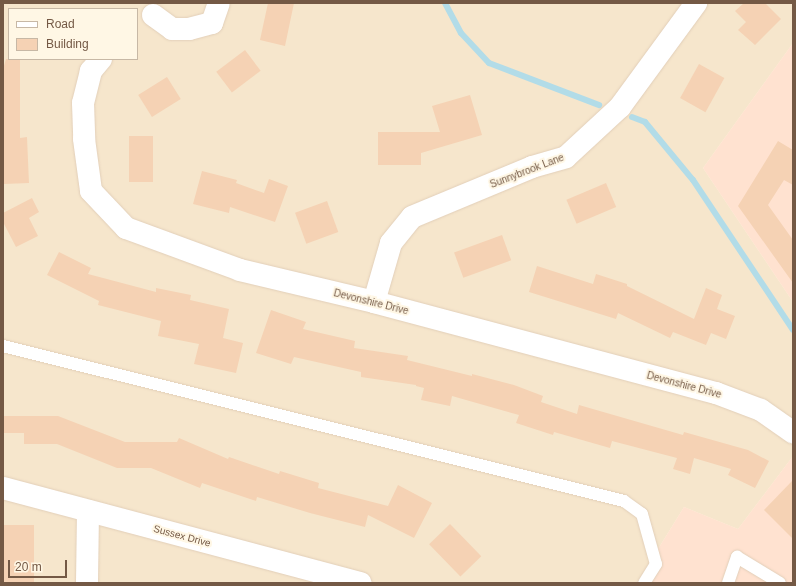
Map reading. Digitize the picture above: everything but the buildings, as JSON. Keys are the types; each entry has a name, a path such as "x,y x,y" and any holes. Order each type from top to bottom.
{"street":[{"path":"148,14 172,29 189,29 212,23 219,3"},
{"name":"Sunnybrook Lane","path":"374,302 391,243 412,217 532,167 566,157 620,107 696,3"},
{"name":"Devonshire Drive","path":"100,60 91,71 83,103 84,140 91,191 126,228 240,270 374,302 716,393 761,410 793,432"},
{"name":"Sussex Drive","path":"3,488 361,583"},
{"path":"87,583 88,511"}],"lane":[{"path":"3,346 624,501 642,514 656,564 644,583"},
{"path":"728,583 737,557 780,583"}],"shaded area":[{"path":"3,3 793,3 793,43 703,168 793,302 793,456 738,529 684,507 637,583 3,583"},
{"path":"793,43 793,302 703,168"},
{"path":"793,456 793,583 637,583 684,507 738,529"}],"waterway":[{"path":"445,3 461,33 489,63 599,105"},
{"path":"632,117 645,122 693,180 793,330"}]}
